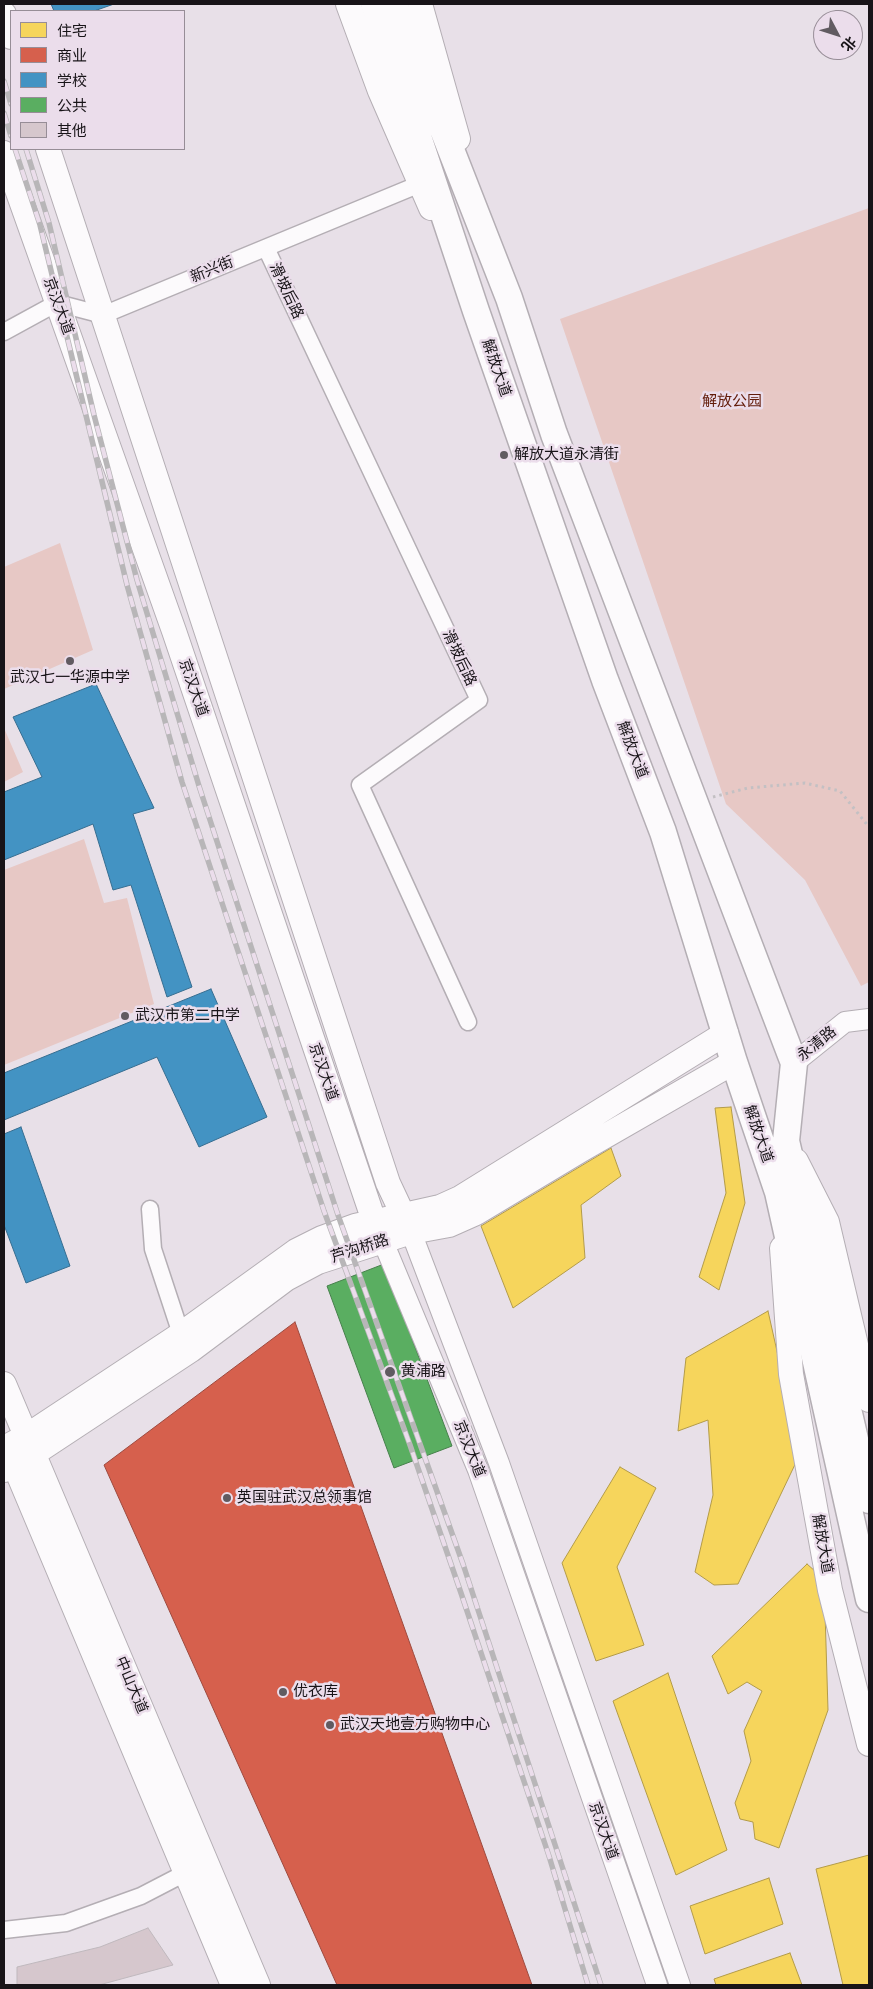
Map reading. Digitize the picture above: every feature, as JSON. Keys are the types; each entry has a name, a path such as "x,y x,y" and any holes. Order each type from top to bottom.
{"main road":[{"name":"解放大道","path":"348,4 380,91 476,311"},
{"name":"解放大道","path":"374,4 402,53 509,298"},
{"name":"解放大道","path":"394,4 402,53 476,311 605,680 663,832 734,1062 778,1192 823,1390 849,1464 869,1500"},
{"name":"解放大道","path":"420,4 462,156 554,434 794,1063 786,1141 849,1464 869,1598"},
{"path":"4,14 10,34"},
{"name":"京汉大道","path":"48,150 388,1183 407,1224"},
{"name":"京汉大道","path":"4,153 177,640 378,1231"},
{"name":"芦沟桥路","path":"407,1224 440,1206 460,1198 726,1033"},
{"name":"芦沟桥路","path":"16,1452 191,1350 286,1279 378,1231 407,1224 450,1225 476,1213 734,1062"},
{"name":"解放大道","path":"786,1141 827,1222 869,1400"},
{"name":"解放大道","path":"778,1192 791,1374 830,1590 869,1744"},
{"name":"芦沟桥路","path":"16,1452 296,1251 322,1238 355,1226 378,1231"},
{"name":"中山大道","path":"4,1384 16,1452 185,1873 233,1985"},
{"name":"中山大道","path":"16,1452 206,1862 258,1985"}],"street":[{"name":"新兴街","path":"103,315 420,184"},
{"name":"滑坡后路","path":"266,248 478,700 360,785 468,1022"},
{"path":"4,332 57,303 103,315"},
{"name":"永清路","path":"794,1063 845,1022 869,1019"},
{"path":"150,1209 153,1249 181,1334"},
{"name":"京汉大道","path":"407,1224 499,1463 680,1985"},
{"name":"京汉大道","path":"378,1231 478,1470 657,1985"},
{"path":"4,1930 66,1923 141,1896 206,1862"}],"path":[{"path":"695,801 748,788 805,783 840,791 869,827"}],"green space":[{"name":"解放公园","path":"869,208 869,982 861,986 805,880 726,804 560,319"},
{"path":"60,543 93,650 4,689 4,567"},
{"path":"4,728 23,772 4,782"},
{"path":"84,839 104,903 127,898 154,1004 4,1065 4,870"}],"building: 住宅":[{"path":"731,1107 745,1203 719,1290 699,1277 726,1193 715,1108"},
{"path":"611,1148 621,1176 581,1205 585,1258 513,1308 481,1226"},
{"path":"768,1311 800,1454 738,1584 714,1585 695,1572 713,1495 708,1420 678,1431 686,1358"},
{"path":"620,1467 656,1488 617,1567 644,1645 596,1661 562,1563"},
{"path":"807,1564 824,1579 828,1710 779,1848 755,1839 753,1822 740,1819 735,1803 751,1761 744,1731 762,1691 747,1682 728,1694 712,1656"},
{"path":"668,1673 727,1850 676,1875 613,1701"},
{"path":"869,1855 869,1985 843,1985 816,1869"},
{"path":"769,1878 783,1924 705,1954 690,1906"},
{"path":"790,1953 802,1985 716,1985 714,1979"}],"building: 商业":[{"name":"武汉天地壹方购物中心","path":"295,1322 532,1985 337,1985 104,1465"}],"building: 学校":[{"path":"51,4 114,4 97,10 54,10"},
{"name":"武汉市第二中学","path":"96,684 154,808 133,814 192,987 167,997 131,885 113,890 93,824 4,860 4,792 42,777 13,717"},
{"name":"武汉市第二中学","path":"211,989 267,1117 199,1147 157,1057 4,1120 4,1073"},
{"path":"21,1127 70,1266 26,1283 4,1225 4,1134"}],"building: 公共":[{"path":"384,1264 452,1446 394,1468 327,1286"}],"building: 其他":[{"path":"148,1928 173,1965 99,1985 17,1985 17,1967 100,1947"}],"railway":[{"path":"4,81 10,101"},
{"path":"4,113 10,133"},
{"path":"15,150 40,225 127,585 182,782 324,1211 410,1445 461,1593 549,1856 588,1985"},
{"path":"26,150 49,223 94,415 137,580 199,786 338,1215 463,1564 601,1985"}],"place":[{"name":"解放大道永清街","path":"504,455"},
{"name":"武汉七一华源中学","path":"70,661"},
{"name":"武汉市第二中学","path":"125,1016"},
{"name":"黄浦路","path":"390,1372"},
{"name":"英国驻武汉总领事馆","path":"227,1498"},
{"name":"优衣库","path":"283,1692"},
{"name":"武汉天地壹方购物中心","path":"330,1725"}]}
